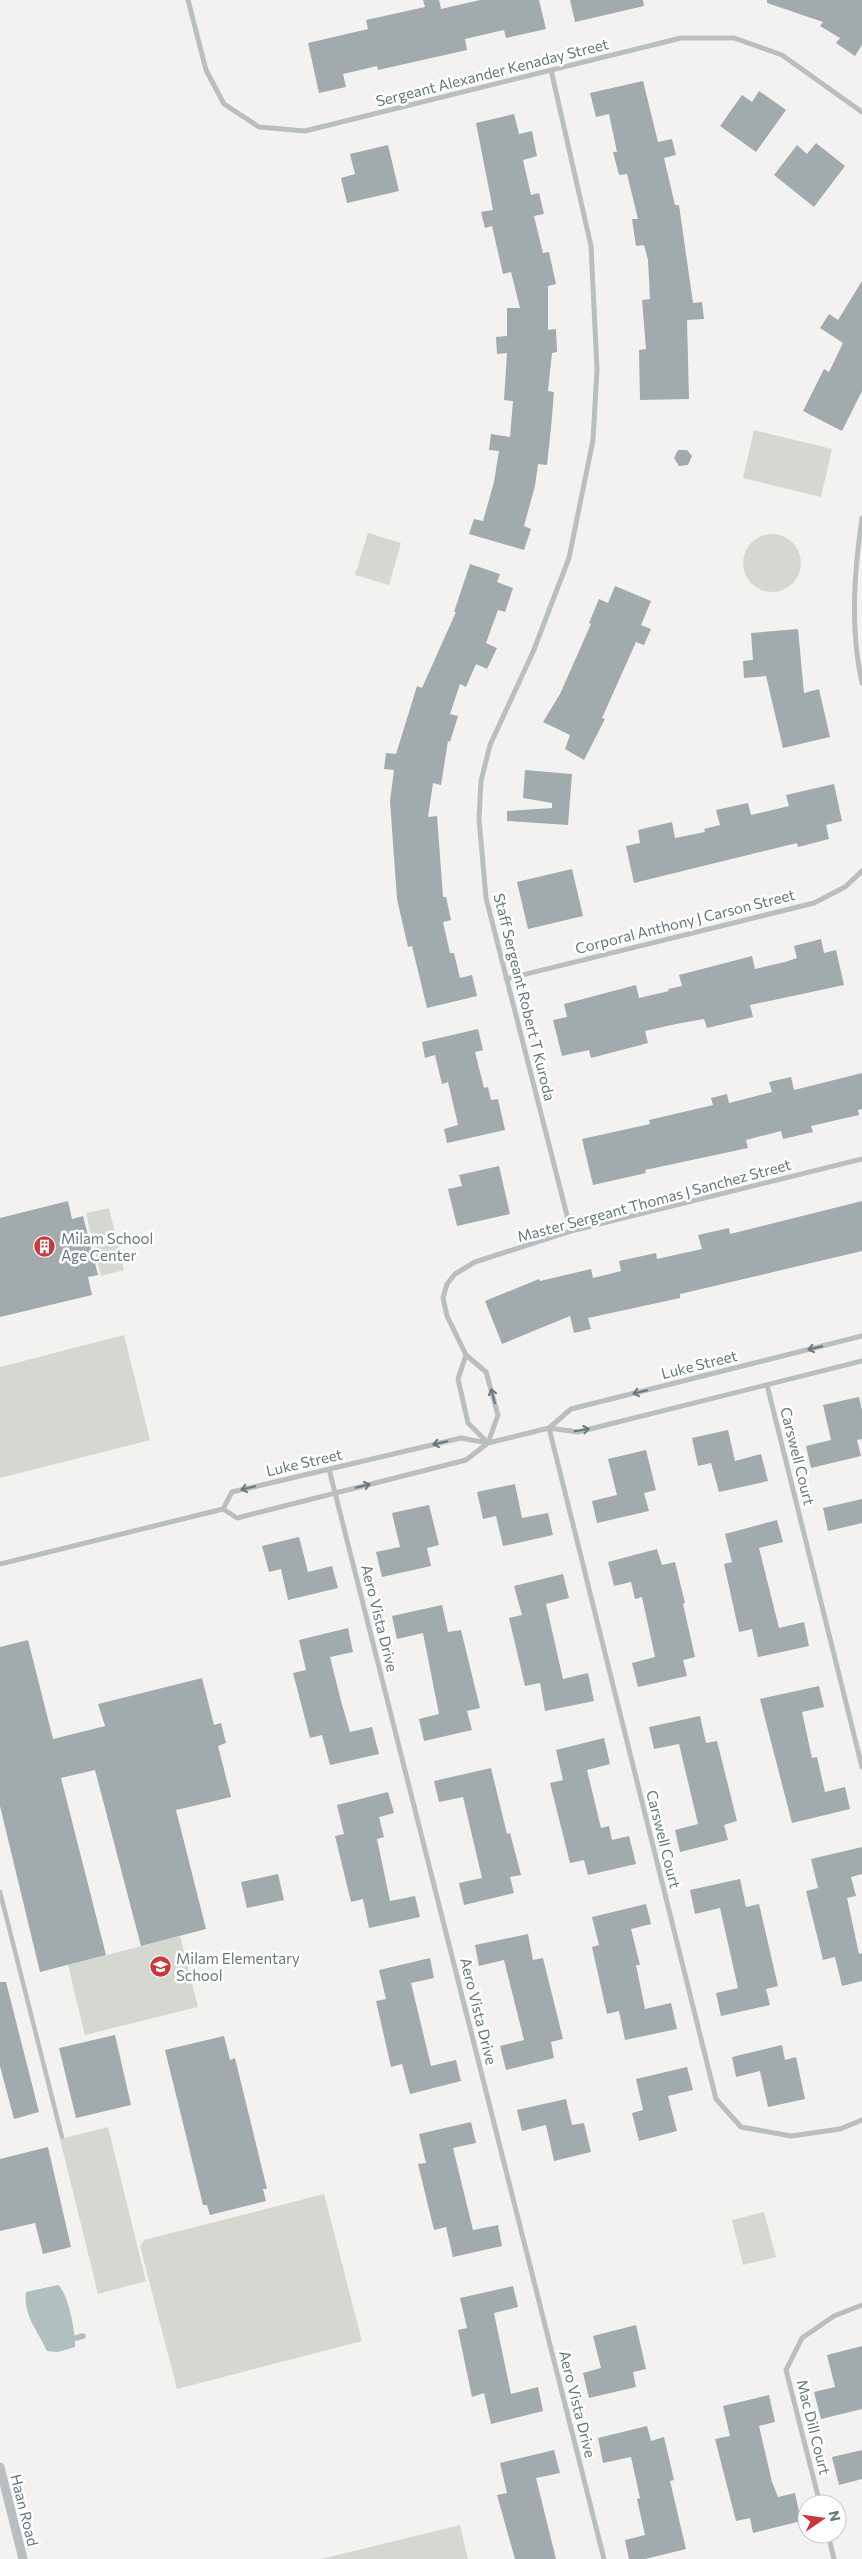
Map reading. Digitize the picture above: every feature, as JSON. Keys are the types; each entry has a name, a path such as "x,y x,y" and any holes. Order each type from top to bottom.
{"street":[{"name":"Sergeant Alexander Kenaday Street","path":"188,0 206,70 224,104 259,127 305,131 681,38 734,38 782,55 862,112"},
{"name":"Staff Sergeant Robert T Kuroda","path":"551,70 591,246 596,369 593,440 569,558 533,652 490,745 481,781 478,819 486,898 571,1231"},
{"path":"862,518 854,587 856,658 862,683"},
{"name":"Corporal Anthony J Carson Street","path":"506,979 814,902 844,888 862,871"},
{"name":"Master Sergeant Thomas J Sanchez Street","path":"488,1443 498,1415 486,1372 466,1354 447,1316 442,1298 447,1284 455,1274 475,1262 571,1231 862,1159"},
{"name":"Luke Street","path":"549,1428 572,1409 862,1336"},
{"path":"466,1354 458,1379 468,1423 488,1443"},
{"name":"Luke Street","path":"488,1443 461,1438 232,1492 223,1509 237,1518 466,1460 488,1443 549,1428 578,1432 862,1361"},
{"name":"Carswell Court","path":"767,1384 862,1767"},
{"name":"Carswell Court","path":"549,1428 716,2099 741,2127 791,2136 840,2128 862,2120"},
{"name":"Aero Vista Drive","path":"329,1469 604,2559"},
{"path":"0,1564 223,1509"},
{"path":"0,1892 62,2138"},
{"name":"Mac Dill Court","path":"817,2494 786,2370 802,2338 834,2316 862,2305"},
{"name":"Haan Road","path":"0,2467 23,2559"},
{"path":"830,2544 834,2559"}],"shaded area":[{"path":"754,430 832,449 821,497 743,478"},
{"path":"368,533 401,543 389,585 355,575"},
{"path":"772,534 783,536 796,547 801,563 799,574 788,587 772,592 761,590 748,579 743,563 745,552 756,539"},
{"path":"109,1208 124,1270 101,1276 86,1213"},
{"path":"124,1335 150,1440 0,1478 0,1367"},
{"path":"180,1936 198,2007 85,2035 68,1965"},
{"path":"108,2127 146,2281 98,2294 60,2139"},
{"path":"324,2194 362,2341 177,2389 140,2246 144,2240"},
{"path":"764,2212 776,2257 743,2265 732,2220"},
{"path":"58,2285 62,2289 68,2304 73,2324 75,2347 58,2352 47,2351 32,2323 27,2308 26,2292"},
{"path":"460,2525 468,2559 321,2559"}],"building":[{"path":"423,0 439,0 441,9 480,0 539,0 546,29 506,38 504,30 465,39 467,50 378,70 377,66 343,74 346,87 319,93 308,43 368,29 366,20 425,7"},
{"path":"570,0 643,0 644,6 575,22"},
{"path":"767,0 862,0 862,45 855,56 836,43 840,38 820,26 823,22 767,3"},
{"path":"643,81 658,142 672,139 676,155 664,158 675,205 679,205 693,303 702,302 704,319 687,320 689,399 640,400 639,350 646,349 642,300 650,299 648,260 644,245 636,246 632,219 638,219 627,174 619,175 613,152 617,152 609,114 596,117 590,93"},
{"path":"759,91 786,110 756,152 720,126 742,95 752,102"},
{"path":"514,114 519,134 532,131 537,156 523,160 531,195 539,193 544,214 534,216 543,253 549,252 556,284 548,286 548,330 556,329 557,352 552,353 548,391 554,392 547,465 538,464 535,486 524,526 531,529 524,550 469,534 474,519 483,521 494,482 499,451 489,450 491,434 510,437 513,401 504,400 507,353 497,354 496,337 507,336 507,308 520,308 511,272 503,274 492,226 485,228 481,212 493,210 476,123"},
{"path":"816,143 845,166 814,207 774,175 797,145 807,154"},
{"path":"388,145 399,191 347,203 341,178 355,174 350,154"},
{"path":"862,281 862,391 842,431 803,411 824,369 829,372 843,343 820,328 829,314 838,320"},
{"path":"678,450 687,450 692,456 688,465 679,466 674,458"},
{"path":"470,564 500,574 497,582 513,588 505,612 498,610 486,643 497,648 487,669 476,664 466,687 460,684 450,714 458,716 450,742 448,741 441,785 433,783 428,817 437,816 443,897 446,897 451,920 443,922 450,953 454,953 460,978 472,975 477,996 427,1008 412,946 408,947 397,899 390,801 394,770 384,769 386,753 396,754 417,686 422,688 456,612 454,612"},
{"path":"615,586 651,601 641,625 651,629 644,645 636,642 602,718 605,719 584,760 565,749 570,735 543,722 560,694 591,624 589,623 599,599 608,603"},
{"path":"798,629 804,693 819,689 830,737 783,748 766,676 744,678 743,661 753,660 751,633"},
{"path":"525,770 572,774 568,825 507,821 507,811 552,808 552,803 523,798"},
{"path":"834,784 842,821 826,825 829,839 798,847 797,843 634,883 626,846 640,843 638,830 672,822 675,838 705,832 704,829 720,825 716,810 748,803 751,815 789,806 786,795"},
{"path":"572,869 583,916 528,929 517,882"},
{"path":"821,939 824,953 836,950 844,985 750,1005 753,1017 707,1028 704,1019 645,1031 648,1043 591,1058 589,1050 562,1056 553,1020 567,1017 564,1004 636,985 639,998 669,991 668,989 682,986 679,975 752,956 755,969 785,962 797,958 794,946"},
{"path":"478,1029 483,1050 475,1052 484,1088 488,1087 491,1100 498,1099 505,1130 447,1143 444,1129 458,1125 448,1082 442,1084 435,1055 425,1058 422,1042"},
{"path":"862,1073 862,1109 858,1110 859,1115 811,1126 813,1132 783,1139 781,1131 746,1140 748,1148 645,1170 646,1173 593,1185 582,1139 650,1124 649,1120 713,1105 711,1098 727,1094 729,1103 772,1092 769,1082 791,1077 794,1090"},
{"path":"499,1166 510,1214 457,1226 448,1189 462,1186 459,1175"},
{"name":"Milam School Age Center","path":"68,1201 72,1219 83,1216 98,1275 88,1277 92,1295 0,1317 0,1218"},
{"path":"862,1201 862,1251 680,1294 680,1298 588,1318 591,1329 574,1333 570,1316 502,1344 485,1301 539,1279 540,1281 591,1269 593,1278 621,1271 619,1261 656,1253 657,1259 702,1249 698,1235 729,1228 730,1234"},
{"path":"859,1397 862,1410 862,1439 857,1440 861,1456 811,1468 806,1446 831,1440 823,1405"},
{"path":"728,1430 735,1461 761,1454 768,1481 719,1492 711,1463 698,1466 692,1438"},
{"path":"646,1450 656,1490 644,1493 649,1511 597,1523 592,1501 617,1495 608,1459"},
{"path":"515,1484 522,1518 548,1513 553,1535 503,1546 496,1516 483,1519 477,1492"},
{"path":"862,1499 862,1523 828,1531 823,1508"},
{"path":"429,1505 439,1545 427,1548 431,1566 382,1577 376,1552 400,1547 392,1513"},
{"path":"777,1520 783,1542 759,1548 779,1628 804,1622 809,1646 758,1657 752,1629 739,1632 724,1564 732,1562 725,1534"},
{"path":"299,1537 308,1572 332,1566 338,1588 288,1600 281,1569 269,1572 262,1546"},
{"path":"657,1549 662,1565 675,1562 695,1657 683,1660 687,1676 638,1687 632,1663 655,1657 642,1597 635,1599 631,1582 614,1586 608,1562"},
{"path":"563,1574 569,1598 546,1604 563,1679 588,1673 594,1701 545,1711 540,1683 525,1686 509,1618 522,1615 514,1586"},
{"path":"442,1605 448,1632 461,1630 480,1708 467,1711 472,1730 424,1741 419,1719 439,1714 423,1633 397,1639 392,1616"},
{"path":"348,1628 353,1652 330,1657 350,1732 372,1727 379,1754 330,1765 322,1735 310,1738 293,1673 306,1670 299,1640"},
{"path":"28,1640 53,1739 105,1726 98,1704 202,1678 214,1725 221,1723 226,1743 218,1746 231,1797 176,1810 206,1929 141,1946 95,1770 61,1778 106,1955 40,1972 0,1806 0,1647"},
{"path":"819,1686 824,1707 802,1712 812,1758 817,1757 825,1792 845,1787 850,1809 792,1823 760,1699"},
{"path":"700,1716 706,1743 717,1741 737,1821 724,1825 728,1840 680,1852 675,1830 698,1824 679,1744 654,1749 649,1727"},
{"path":"604,1738 610,1764 587,1770 601,1828 609,1826 612,1840 629,1836 636,1864 588,1875 584,1860 570,1863 550,1783 563,1780 556,1750"},
{"path":"491,1768 507,1834 510,1833 521,1875 510,1877 514,1893 464,1905 459,1883 482,1878 463,1797 439,1802 434,1781"},
{"path":"388,1792 394,1813 379,1817 384,1837 377,1839 390,1901 415,1896 420,1917 369,1928 363,1899 351,1902 335,1836 344,1834 337,1805"},
{"path":"862,1847 862,1874 851,1877 856,1896 847,1898 859,1954 862,1953 862,1981 842,1986 835,1957 823,1960 806,1891 818,1888 811,1859"},
{"path":"278,1874 284,1900 247,1908 241,1882"},
{"path":"740,1879 746,1907 759,1904 778,1986 766,1989 770,2005 721,2016 716,1993 738,1988 720,1908 695,1914 690,1890"},
{"path":"646,1904 651,1924 631,1929 640,1965 636,1965 645,2009 671,2003 677,2029 625,2040 619,2011 607,2014 592,1947 599,1945 592,1917"},
{"path":"528,1934 533,1960 543,1958 563,2039 551,2042 554,2058 506,2070 500,2046 524,2040 504,1960 479,1966 475,1945"},
{"path":"430,1958 434,1978 411,1983 431,2066 456,2060 461,2081 410,2094 402,2064 391,2067 376,2001 386,1999 379,1970"},
{"path":"0,1982 6,1982 39,2112 14,2119 0,2066"},
{"path":"115,2035 131,2105 76,2118 59,2048"},
{"path":"224,2036 230,2060 235,2058 267,2189 263,2189 266,2201 210,2215 207,2205 203,2205 165,2050"},
{"path":"782,2045 785,2060 796,2057 805,2099 768,2107 760,2071 736,2077 732,2057"},
{"path":"687,2067 693,2090 668,2096 677,2131 639,2141 632,2113 643,2110 636,2079"},
{"path":"566,2099 572,2125 584,2123 591,2152 554,2161 546,2125 522,2131 517,2110"},
{"path":"471,2122 476,2143 453,2148 473,2230 498,2225 502,2246 453,2257 446,2227 434,2230 418,2164 426,2163 419,2134"},
{"path":"48,2147 71,2247 43,2254 35,2223 0,2231 0,2159"},
{"path":"513,2286 518,2307 494,2313 511,2394 538,2387 543,2411 491,2424 484,2393 472,2397 458,2330 467,2328 460,2298"},
{"path":"636,2325 646,2369 633,2372 636,2387 589,2398 583,2373 601,2368 593,2336"},
{"path":"862,2346 862,2409 821,2419 814,2392 835,2387 827,2355"},
{"path":"769,2395 775,2422 759,2426 772,2482 778,2497 795,2493 797,2522 753,2533 750,2518 736,2521 715,2439 730,2436 723,2406"},
{"path":"647,2426 651,2441 664,2437 674,2480 670,2481 686,2549 645,2559 629,2559 625,2540 645,2535 637,2499 640,2498 631,2457 603,2463 598,2438"},
{"path":"554,2450 560,2473 536,2478 556,2559 515,2559 497,2495 507,2493 500,2463"},
{"path":"862,2450 862,2479 839,2485 832,2457"}],"waterway":[{"path":"76,2338 83,2336"}],"place":[{"name":"Milam School Age Center","path":"45,1247"},
{"name":"Milam Elementary School","path":"160,1967"}]}
